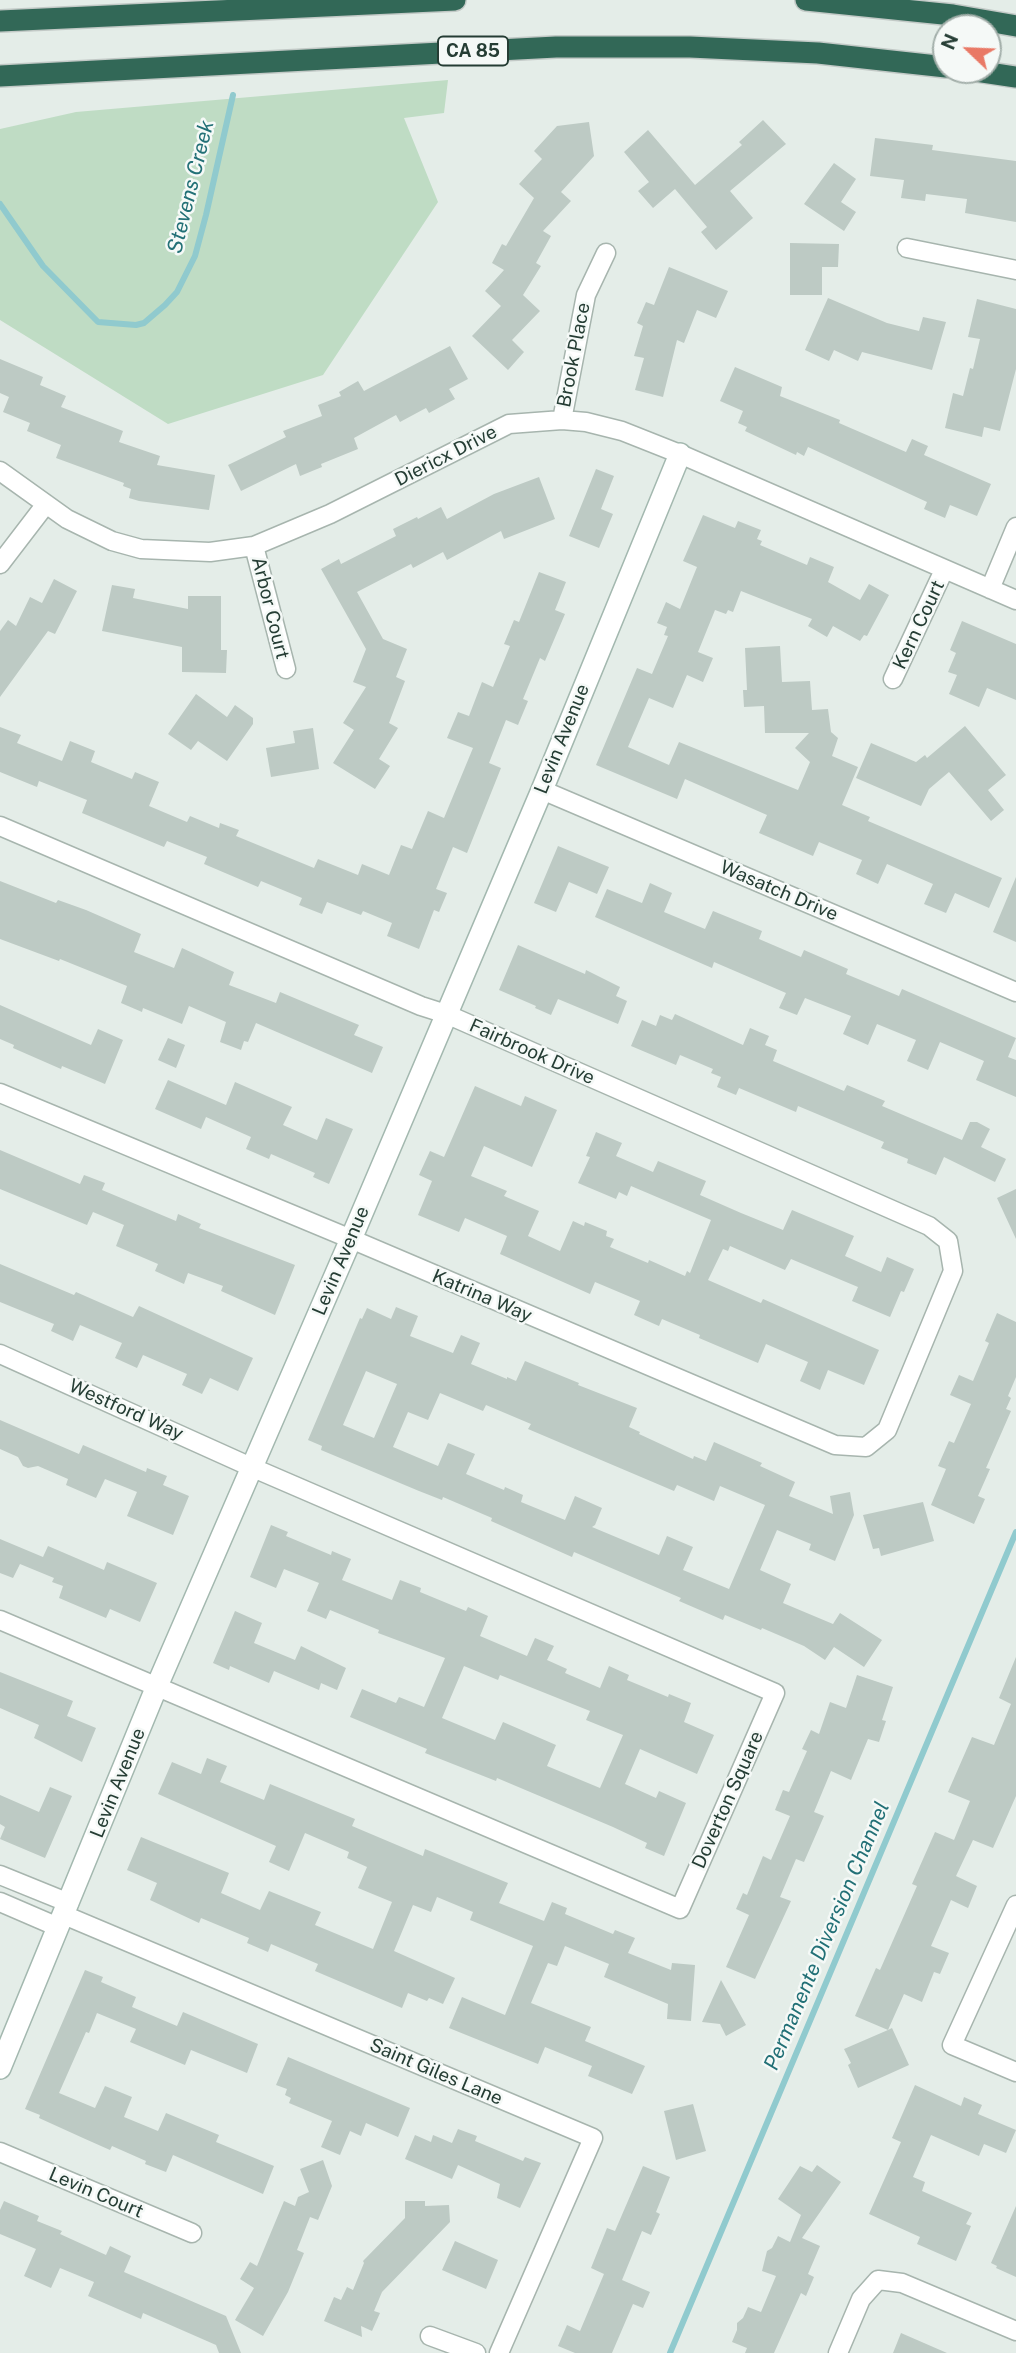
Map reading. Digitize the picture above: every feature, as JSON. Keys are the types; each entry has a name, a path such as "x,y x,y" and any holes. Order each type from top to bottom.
{"highway":[{"path":"0,22 455,0"},
{"path":"806,0 953,15 1016,26"},
{"name":"CA 85","path":"0,76 569,47 690,47 818,52 932,64"}],"street":[{"path":"907,248 1016,270"},
{"name":"Brook Place","path":"562,420 586,295 606,253"},
{"name":"Diericx Drive","path":"0,471 67,519 111,541 141,549 211,552 254,546 330,514 509,424 562,420 613,428 680,454 1016,600"},
{"name":"Levin Avenue","path":"0,2068 157,1686 542,790 680,454"},
{"path":"0,564 46,504"},
{"path":"990,589 1016,527"},
{"name":"Arbor Court","path":"254,546 286,669"},
{"name":"Kern Court","path":"893,679 944,570"},
{"name":"Wasatch Drive","path":"542,790 1016,992"},
{"name":"Fairbrook Drive","path":"0,826 421,1006 446,1014 929,1226 948,1241 953,1271 919,1354"},
{"name":"Katrina Way","path":"0,1093 835,1445 866,1447 887,1430 919,1354"},
{"name":"Westford Way","path":"0,1354 251,1467"},
{"name":"Doverton Square","path":"157,1686 680,1909 775,1693 251,1467"},
{"path":"0,1620 157,1686"},
{"name":"Saint Giles Lane","path":"0,1875 64,1915 593,2138 499,2353"},
{"name":"Saint Giles Lane","path":"0,1902 64,1915"},
{"path":"1016,1905 952,2045 1016,2072"},
{"name":"Levin Court","path":"0,2152 192,2233"},
{"path":"838,2353 861,2299 878,2280 902,2283 1016,2331"},
{"path":"430,2336 476,2353"}],"green space":[{"path":"448,80 444,113 404,118 438,202 323,375 168,424 0,320 0,129 76,112"}],"building":[{"path":"763,120 786,144 730,191 753,218 716,250 701,232 707,227 675,189 653,208 638,191 649,182 624,152 648,130 695,185 742,145 739,142"},
{"path":"589,122 594,156 561,192 571,201 543,231 551,236 536,263 541,266 523,295 540,311 512,340 524,352 508,370 472,336 501,306 485,291 504,270 492,263 502,244 506,246 534,198 519,184 542,159 534,151 557,126"},
{"path":"875,138 933,145 932,150 1016,161 1016,222 965,213 967,199 926,194 925,201 901,198 904,180 870,176"},
{"path":"834,163 856,179 841,202 856,212 844,231 804,204"},
{"path":"790,243 839,244 838,267 822,267 822,295 790,295"},
{"path":"669,267 728,291 716,318 697,310 684,343 677,340 663,397 635,390 644,358 634,356 643,326 637,323 646,302 654,305"},
{"path":"828,298 887,323 919,331 923,317 946,322 932,370 862,352 858,361 834,350 829,361 805,350"},
{"path":"977,299 1016,309 1016,369 1000,431 984,427 982,437 945,428 953,393 963,396 970,368 973,369 980,339 968,337"},
{"path":"450,346 468,379 449,389 455,399 429,413 426,408 400,422 396,415 354,438 358,449 321,464 322,467 300,476 296,464 241,491 228,465 286,437 283,431 322,416 318,405 341,396 339,392 358,381 364,391"},
{"path":"0,359 43,377 40,385 66,396 61,407 123,431 119,442 160,456 157,465 215,475 209,510 129,498 131,489 123,486 124,483 56,458 61,445 27,431 30,423 3,412 9,397 0,393"},
{"path":"735,367 782,387 780,396 840,420 839,423 906,452 912,439 928,446 924,455 991,484 977,516 950,505 945,518 924,509 927,502 808,447 804,456 797,452 796,455 745,431 747,427 738,423 743,411 720,401"},
{"path":"596,469 614,476 601,509 613,514 599,548 569,536"},
{"path":"539,477 555,519 504,539 501,531 447,560 443,552 413,568 411,564 357,592 383,639 407,649 396,677 405,681 389,723 398,728 379,759 390,766 375,789 333,763 354,730 343,723 366,687 353,682 366,649 321,569 339,559 341,564 396,536 393,529 417,517 418,519 441,507 447,519 494,494"},
{"path":"703,515 735,528 738,521 761,530 757,539 762,541 760,545 807,565 810,557 834,567 828,582 860,600 869,584 889,595 867,636 864,635 860,641 833,626 827,637 808,626 812,619 741,591 733,612 728,610 726,614 715,610 698,652 713,658 703,682 687,675 673,708 649,698 628,747 669,765 679,742 798,790 810,762 795,748 809,733 765,733 764,706 744,707 743,690 747,690 745,648 780,646 782,682 810,681 812,710 828,709 831,732 838,738 832,756 858,767 842,805 870,817 868,821 1002,878 989,908 955,893 946,913 924,904 933,884 887,864 878,884 856,874 862,860 819,842 813,856 759,833 767,815 685,779 677,799 596,765 637,668 652,674 668,636 664,635 667,627 657,623 666,602 680,609 697,567 683,561"},
{"path":"539,572 566,582 555,610 565,614 545,661 540,658 523,699 528,701 518,725 506,720 489,763 501,768 467,853 453,847 436,889 447,893 439,912 434,910 419,949 387,936 392,923 363,911 361,915 327,902 322,914 299,905 302,898 261,881 258,887 204,864 207,857 167,841 164,847 82,813 87,800 39,781 37,787 0,772 0,727 21,735 17,743 62,761 70,741 95,751 91,762 132,779 135,772 159,782 149,806 187,822 190,816 219,828 220,823 239,830 236,836 314,868 318,859 358,875 362,864 389,875 401,845 412,849 428,811 444,818 473,748 447,738 458,712 469,716 482,682 493,687 510,646 504,644 514,620 519,622"},
{"path":"54,579 77,591 55,634 48,631 0,697 0,631 8,620 16,626 30,597 42,603"},
{"path":"112,585 135,589 133,598 188,609 188,596 221,596 221,650 227,650 226,673 182,672 182,647 102,631"},
{"path":"962,621 1016,644 1016,700 987,688 979,707 949,694 957,675 948,672 956,653 950,650"},
{"path":"196,694 227,717 235,705 253,718 253,724 227,761 198,741 191,750 168,734"},
{"path":"965,726 1006,775 988,790 1004,810 991,821 949,772 929,789 921,806 856,778 871,743 916,762 925,755 927,758"},
{"path":"313,728 319,769 271,777 266,748 295,743 293,731"},
{"path":"558,846 609,867 597,894 569,882 556,912 534,903"},
{"path":"1016,877 1016,942 993,932"},
{"path":"0,881 56,903 58,900 86,910 141,934 134,952 174,968 182,948 234,972 229,985 276,1003 280,992 359,1025 354,1035 383,1047 372,1073 256,1023 248,1042 244,1041 241,1050 220,1042 226,1022 189,1006 182,1024 143,1008 142,1012 121,1003 127,986 0,939"},
{"path":"650,883 672,893 664,912 705,929 713,911 762,931 759,939 801,957 804,950 848,969 846,974 899,996 902,989 1016,1038 1008,1057 1016,1060 1016,1097 976,1080 984,1061 940,1042 928,1070 907,1061 916,1040 877,1024 868,1045 843,1034 851,1016 805,998 797,1015 779,1008 786,993 714,962 712,968 595,917 607,889 642,903"},
{"path":"518,945 585,974 586,970 620,987 616,996 627,1001 618,1024 558,999 551,1015 499,990"},
{"path":"0,1005 91,1045 98,1029 123,1040 105,1084 62,1066 61,1069 13,1048 14,1045 0,1039"},
{"path":"675,1014 743,1045 750,1028 769,1036 765,1045 777,1050 773,1061 844,1091 847,1085 885,1101 882,1106 962,1140 970,1122 977,1122 990,1129 981,1147 1006,1159 995,1182 944,1157 936,1175 881,1148 884,1142 798,1106 796,1112 739,1088 736,1095 717,1087 721,1077 711,1073 713,1069 680,1055 676,1065 631,1046 642,1020 656,1026 660,1015 672,1020"},
{"path":"168,1038 185,1045 176,1068 158,1060"},
{"path":"168,1080 226,1105 235,1082 292,1107 283,1125 317,1140 326,1118 353,1129 329,1184 313,1177 315,1173 271,1154 269,1159 246,1149 251,1137 206,1117 201,1129 155,1109"},
{"path":"475,1086 521,1106 525,1096 557,1110 532,1167 484,1146 471,1176 507,1191 504,1196 539,1211 528,1236 560,1251 573,1221 584,1226 585,1222 607,1231 606,1236 614,1239 610,1247 685,1276 687,1271 690,1273 711,1220 631,1186 627,1196 619,1192 616,1199 578,1183 590,1157 586,1156 596,1132 622,1143 616,1156 653,1172 658,1161 706,1181 700,1195 741,1213 783,1230 792,1210 854,1236 845,1256 881,1272 887,1257 914,1269 890,1317 852,1301 858,1287 791,1259 785,1270 730,1246 728,1251 723,1249 708,1280 761,1303 763,1299 879,1350 864,1385 828,1370 820,1390 800,1381 808,1362 766,1344 758,1363 662,1319 659,1326 634,1315 640,1301 595,1282 590,1294 500,1254 507,1236 465,1218 459,1232 418,1215 432,1181 419,1175 430,1151 444,1157"},
{"path":"0,1150 80,1184 84,1175 105,1183 102,1190 176,1221 178,1214 201,1224 199,1228 295,1265 275,1315 221,1291 223,1286 188,1273 184,1284 155,1271 158,1264 116,1246 124,1225 93,1212 87,1225 0,1189"},
{"path":"1016,1189 1016,1239 997,1198"},
{"path":"0,1264 74,1295 76,1292 133,1317 139,1306 253,1358 238,1391 210,1378 202,1394 182,1385 187,1374 143,1355 137,1368 115,1358 122,1343 80,1325 73,1341 51,1331 54,1324 0,1302"},
{"path":"396,1307 418,1316 410,1336 453,1353 461,1335 480,1343 471,1364 507,1379 516,1381 525,1361 637,1408 629,1427 693,1459 694,1456 706,1461 714,1442 762,1463 760,1466 795,1482 789,1496 833,1514 830,1496 850,1492 854,1515 835,1561 809,1550 811,1544 777,1530 760,1570 791,1584 783,1603 833,1624 840,1613 882,1640 864,1667 834,1647 825,1660 804,1646 762,1628 761,1630 725,1615 723,1620 679,1601 681,1598 574,1552 572,1557 443,1497 442,1500 321,1450 322,1446 308,1440 360,1318 362,1319 367,1308 391,1319","holes":["366,1371 397,1384 374,1438 343,1425","440,1393 483,1411 486,1405 531,1424 528,1429 674,1491 677,1485 714,1501 720,1486 765,1505 729,1589 683,1570 693,1547 667,1536 659,1555 592,1527 602,1508 575,1496 565,1520 521,1502 523,1495 466,1474 475,1454 448,1443 438,1466 393,1447 408,1412 428,1420"]},
{"path":"997,1313 1016,1322 1016,1377 1006,1409 1011,1411 986,1468 990,1469 978,1496 985,1499 974,1524 931,1505 946,1469 938,1466 949,1441 954,1443 971,1404 950,1395 959,1375 973,1381 989,1343 985,1341"},
{"path":"0,1420 79,1454 83,1445 146,1472 147,1468 167,1476 163,1485 189,1496 173,1535 127,1516 137,1492 105,1479 96,1498 66,1485 68,1479 38,1466 23,1466 18,1457 0,1449"},
{"path":"923,1502 934,1541 881,1556 879,1548 873,1549 863,1515"},
{"path":"271,1525 288,1532 286,1536 331,1555 332,1551 351,1559 342,1580 392,1600 400,1580 421,1588 420,1592 466,1611 468,1607 488,1616 480,1636 527,1656 535,1638 554,1646 547,1660 567,1669 565,1673 600,1688 609,1666 629,1675 627,1680 668,1697 669,1694 691,1703 684,1722 714,1735 697,1774 640,1749 625,1784 656,1798 659,1791 686,1803 664,1856 645,1848 647,1843 613,1827 497,1778 496,1781 425,1753 427,1749 350,1717 362,1689 396,1703 399,1697 424,1707 445,1658 378,1633 379,1630 330,1610 326,1619 307,1611 319,1583 284,1569 276,1588 250,1577","holes":["464,1666 498,1680 500,1675 590,1711 586,1720 623,1735 600,1788 547,1766 556,1745 503,1722 495,1740 442,1718"]},
{"path":"0,1539 43,1557 48,1546 104,1570 107,1562 157,1583 140,1622 110,1609 106,1618 59,1598 63,1586 52,1582 54,1578 20,1564 13,1578 0,1573"},
{"path":"235,1611 262,1623 254,1643 295,1660 301,1646 346,1668 337,1690 321,1683 319,1690 274,1671 269,1683 230,1666 229,1670 213,1663"},
{"path":"1016,1657 1016,1796 993,1848 973,1840 956,1876 977,1886 968,1908 951,1900 931,1946 949,1953 940,1974 934,1972 922,2002 904,1994 888,2030 855,2016 876,1968 880,1970 917,1886 912,1884 935,1832 954,1840 970,1801 948,1792 972,1737 994,1745 1011,1704 999,1698"},
{"path":"0,1672 73,1701 67,1716 96,1728 82,1762 34,1738 39,1725 0,1708"},
{"path":"857,1675 893,1687 882,1720 886,1721 879,1742 868,1739 851,1780 831,1771 814,1812 824,1816 804,1862 796,1859 780,1897 791,1901 755,1979 726,1967 749,1915 736,1909 743,1893 747,1895 763,1856 771,1860 790,1816 775,1810 783,1790 789,1792 807,1751 802,1749 811,1730 819,1734 830,1702 846,1708"},
{"path":"207,1758 227,1766 220,1782 264,1800 270,1784 355,1819 352,1826 423,1856 425,1849 508,1883 499,1903 544,1921 552,1902 567,1908 565,1914 613,1934 615,1930 635,1938 628,1953 671,1970 672,1963 695,1965 691,2021 667,2019 668,2004 604,1977 609,1964 565,1946 557,1966 548,1963 531,2003 591,2027 585,2041 645,2066 632,2094 588,2076 592,2066 545,2047 538,2064 449,2028 462,1997 505,2015 533,1946 470,1920 473,1912 437,1897 431,1912 413,1905 394,1951 455,1978 443,2004 408,1993 402,2008 315,1971 318,1964 271,1944 268,1952 247,1943 249,1938 201,1918 199,1923 150,1900 157,1883 127,1870 141,1837 229,1873 221,1893 260,1910 269,1891 321,1912 315,1925 373,1949 392,1902 358,1888 367,1867 347,1858 349,1852 305,1833 289,1871 269,1862 276,1846 158,1794 172,1762 201,1774"},
{"path":"50,1787 72,1796 45,1858 0,1839 5,1827 0,1824 0,1795 39,1812"},
{"path":"85,1970 103,1977 101,1982 136,1997 132,2007 177,2026 183,2012 258,2044 247,2073 191,2050 185,2065 130,2042 136,2029 97,2013 59,2093 95,2108 105,2086 132,2097 124,2117 158,2131 166,2113 219,2135 216,2142 274,2166 263,2194 173,2155 166,2172 112,2146 110,2150 83,2138 25,2109"},
{"path":"721,1980 746,2025 726,2036 720,2024 702,2022"},
{"path":"892,2028 909,2065 858,2088 844,2049"},
{"path":"288,2057 410,2108 398,2137 366,2123 361,2136 350,2131 340,2155 321,2147 332,2121 289,2103 291,2098 285,2095 287,2089 276,2085"},
{"path":"915,2085 961,2106 964,2097 982,2105 978,2114 1016,2130 1006,2153 984,2144 979,2156 931,2135 913,2177 925,2182 922,2191 972,2213 966,2224 971,2226 956,2261 917,2244 920,2237 869,2214 901,2142 892,2138"},
{"path":"693,2104 706,2151 676,2160 664,2111"},
{"path":"458,2129 477,2136 475,2141 523,2161 525,2157 541,2163 520,2208 497,2198 500,2184 458,2165 452,2179 405,2159 415,2135 431,2142 433,2135 452,2143"},
{"path":"323,2160 332,2186 318,2220 310,2217 297,2250 304,2253 288,2292 263,2336 235,2320 254,2288 240,2279 250,2262 257,2266 284,2201 295,2206 298,2197 309,2192 300,2169"},
{"path":"817,2165 841,2182 802,2238 820,2246 808,2274 814,2277 806,2296 801,2293 774,2353 745,2353 747,2348 732,2342 737,2323 743,2318 748,2307 761,2312 776,2276 762,2271 767,2251 772,2248 778,2236 790,2242 801,2215 778,2199 800,2166 812,2172"},
{"path":"643,2166 670,2177 656,2212 660,2214 651,2235 642,2231 622,2280 650,2292 643,2308 633,2304 612,2353 575,2353 558,2346 567,2325 580,2331 604,2274 591,2268 607,2228 615,2231"},
{"path":"4,2201 39,2216 37,2221 106,2255 110,2246 131,2256 124,2272 226,2316 241,2353 219,2353 216,2345 143,2313 141,2319 88,2296 94,2282 60,2268 51,2288 24,2276 36,2249 0,2234 0,2210"},
{"path":"405,2201 425,2201 425,2206 449,2205 450,2222 382,2292 374,2311 380,2313 372,2331 361,2326 362,2337 324,2321 334,2297 341,2300 347,2287 353,2290 363,2261 405,2218"},
{"path":"1016,2206 1016,2277 991,2263"},
{"path":"455,2241 498,2260 486,2289 442,2270"},
{"path":"901,2333 947,2353 893,2353"}],"waterway":[{"name":"Stevens Creek","path":"0,204 43,266 98,322 136,325 144,323 177,292 195,256 233,95"},
{"name":"Permanente Diversion Channel","path":"670,2353 1016,1532"}]}
